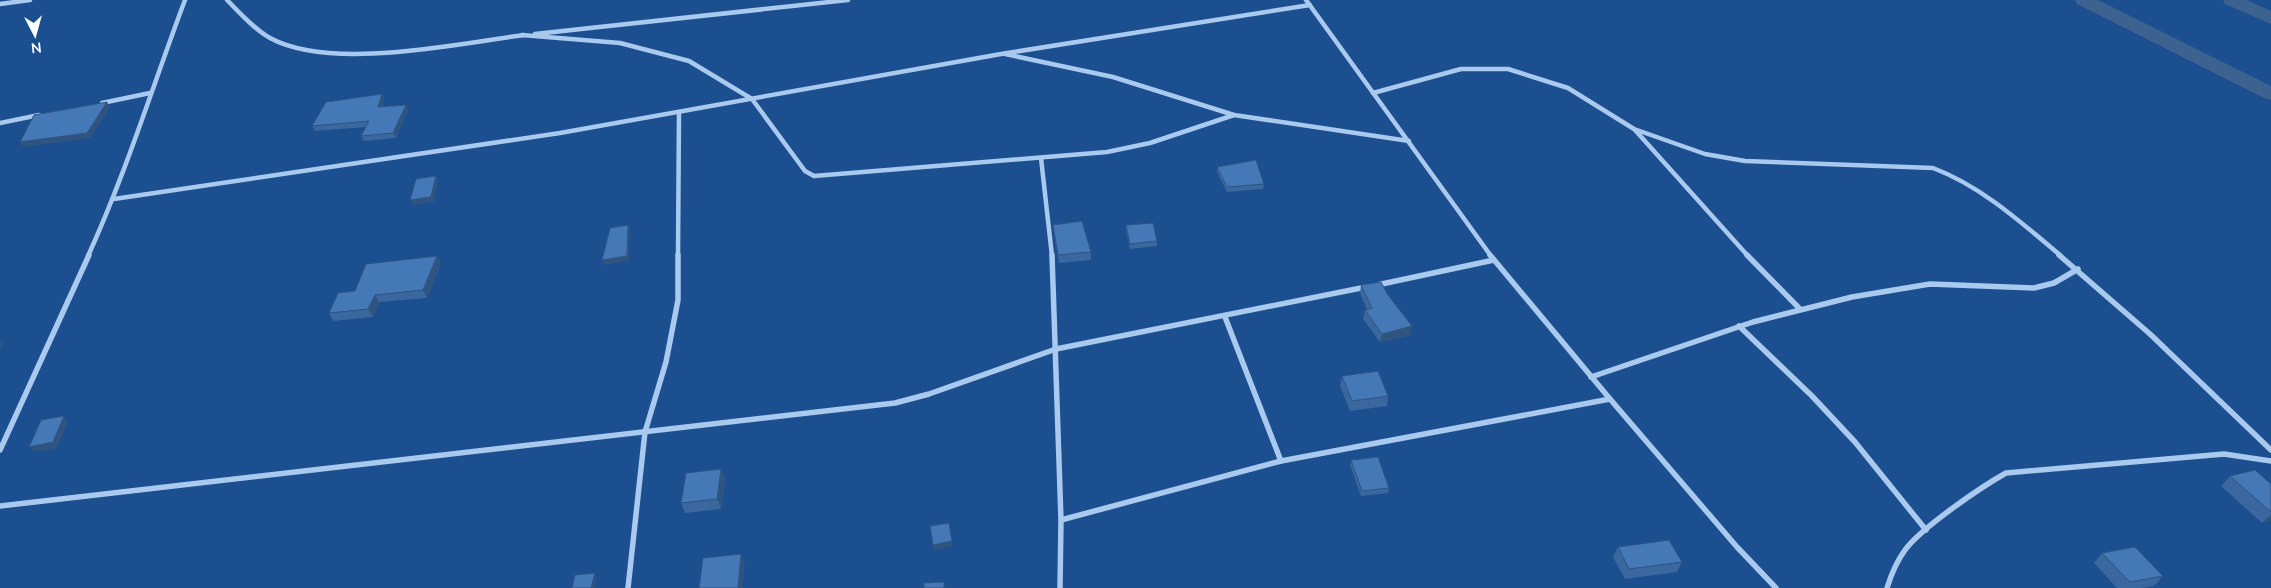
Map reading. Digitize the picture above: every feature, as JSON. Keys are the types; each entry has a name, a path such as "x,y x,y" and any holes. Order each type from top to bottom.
{"street":[{"path":"0,4 30,0"},
{"path":"0,450 114,199 150,93 185,0"},
{"path":"227,0 236,10 271,38 298,48 342,53 418,49 522,35 848,0"},
{"path":"114,199 560,133 1001,54 1308,2 1494,260 1591,377 1737,546 1776,588"},
{"path":"522,35 620,43 689,61 752,99 806,171 814,176 1107,152 1150,143 1234,114"},
{"path":"1001,54 1114,77 1205,107 1234,114 1409,141"},
{"path":"1373,93 1461,70 1508,69 1568,88 1634,129 1705,154 1726,158 1933,168 1952,174 1988,199 2078,269 2271,450"},
{"path":"94,104 150,93"},
{"path":"628,588 645,432 666,362 678,300 679,112"},
{"path":"0,123 47,114"},
{"path":"1634,129 1739,246 1799,308"},
{"path":"1041,158 1052,246 1056,349 1060,588"},
{"path":"0,506 895,403 929,394 1056,349 1225,317 1494,260"},
{"path":"1591,377 1739,326 1799,308 1908,285 1943,284 2029,288 2044,286 2061,281 2078,269"},
{"path":"1225,317 1281,461"},
{"path":"1739,326 1812,396 1855,442 1926,530"},
{"path":"1060,520 1281,461 1610,399"},
{"path":"1887,588 1890,577 1906,550 1926,530 1992,481 2015,472 2224,454 2271,460"}],"building":[{"path":"382,94 378,107 406,105 393,133 361,136 369,121 312,126 326,102"},
{"path":"107,102 87,133 20,142 34,115"},
{"path":"1256,160 1264,184 1227,187 1217,167"},
{"path":"436,176 431,197 410,200 416,179"},
{"path":"1082,221 1091,252 1058,255 1053,225"},
{"path":"1153,223 1157,241 1130,244 1126,225"},
{"path":"628,225 627,256 602,260 610,228"},
{"path":"437,256 423,290 375,295 368,309 329,313 338,293 355,291 366,264"},
{"path":"1381,282 1388,295 1412,326 1382,334 1365,310 1372,308 1361,285"},
{"path":"1378,371 1388,396 1352,401 1342,376"},
{"path":"64,416 53,442 29,447 41,420"},
{"path":"1378,457 1389,488 1362,491 1351,460"},
{"path":"721,469 717,499 681,503 686,473"},
{"path":"2255,470 2271,484 2271,512 2230,476"},
{"path":"949,523 952,541 933,545 930,526"},
{"path":"1669,540 1682,562 1629,569 1618,547"},
{"path":"2135,547 2163,576 2130,582 2102,553"},
{"path":"741,554 738,588 699,588 703,558"},
{"path":"595,573 591,588 572,588 575,575"},
{"path":"944,582 944,588 924,588 924,583"}],"waterway":[{"path":"2084,0 2271,94"},
{"path":"2232,0 2271,18"}]}
